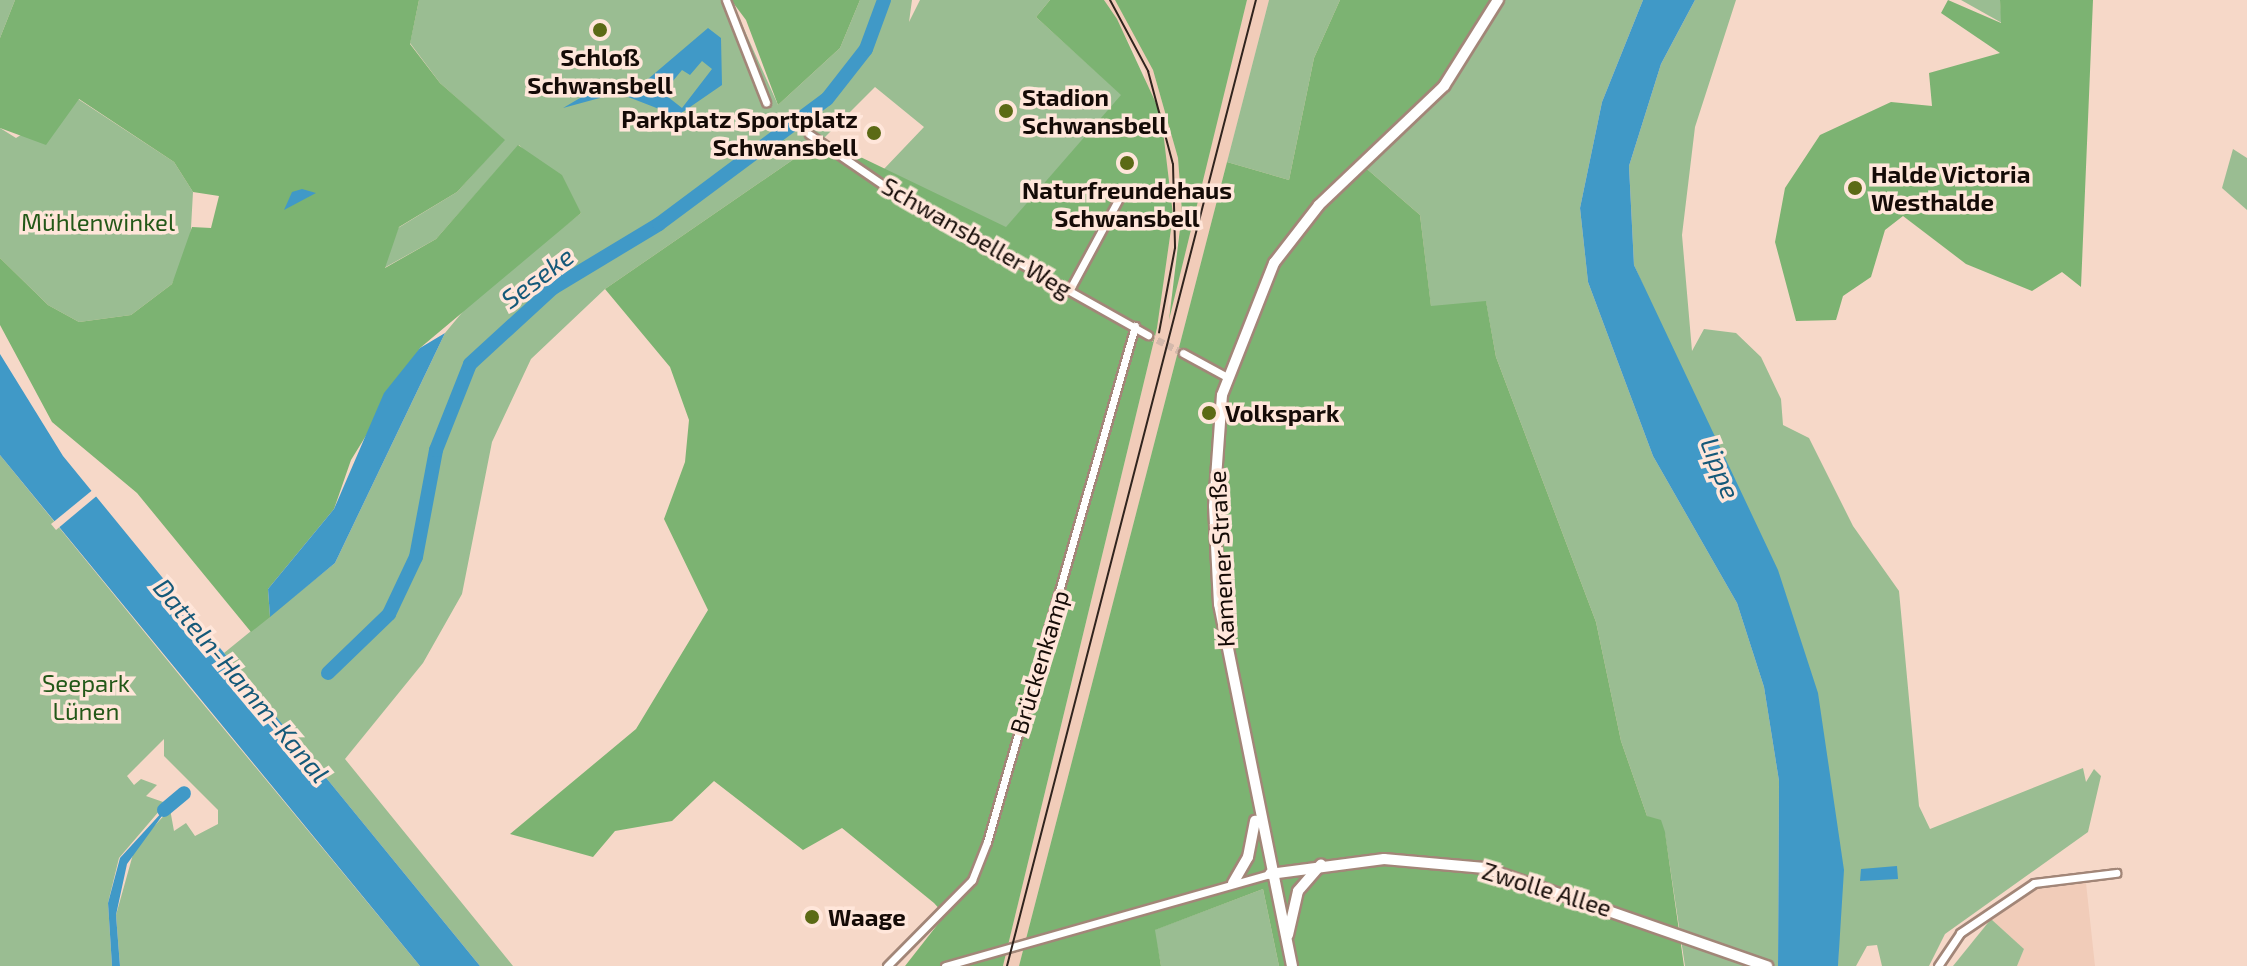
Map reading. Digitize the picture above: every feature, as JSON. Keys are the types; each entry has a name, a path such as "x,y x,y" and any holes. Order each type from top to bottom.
{"main road":[{"name":"Kamener Straße","path":"1292,966 1256,811 1215,554 1215,458 1227,377 1256,297 1287,245 1444,86 1498,0"},
{"path":"1233,883 1248,857 1256,811"},
{"name":"Zwolle Allee","path":"1270,874 1323,864 1403,859 1485,868 1660,925 1767,966"},
{"path":"1287,943 1298,891 1323,864"}],"street":[{"path":"726,0 766,102"},
{"name":"Schwansbeller Weg","path":"809,134 892,191 1148,335"},
{"path":"1070,289 1123,191"},
{"name":"Brückenkamp","path":"887,966 953,902 977,867 1135,326"},
{"path":"1183,353 1227,377"},
{"path":"1940,966 1944,953 1960,933 2034,883 2116,873"},
{"path":"945,966 1270,874"}],"shaded area":[{"path":"1104,0 1115,0 1125,14 1153,70 1178,158 1182,212 1166,319 1247,0 1269,0 1019,966 1003,966 1157,328 1145,70"},
{"path":"2086,883 2095,966 2017,966 2024,949 1991,919 2045,884"}],"green space":[{"path":"0,0 15,0 0,38"},
{"path":"15,0 419,0 410,44 440,83 505,140 457,192 399,227 385,268 436,239 518,145 562,175 581,213 420,348 351,460 334,509 268,589 270,617 251,632 137,493 52,422 0,325 0,258 48,305 79,322 131,315 172,284 192,227 211,228 219,196 193,192 174,162 79,99 46,145 0,128 0,38"},
{"path":"419,0 731,0 778,105 840,48 860,0 912,0 909,22 920,0 1050,0 1036,17 1122,95 1006,228 883,170 924,127 875,87 823,139 605,289 531,359 492,442 462,594 423,663 345,759 513,966 480,966 224,653 335,563 445,333 475,297 581,213 519,145 436,239 384,268 398,228 457,192 504,140 440,83 410,43"},
{"path":"731,0 860,0 840,48 778,105 746,20"},
{"path":"1050,0 1104,0 1117,19 1161,114 1173,215 1157,328 1003,966 905,966 945,915 934,903 842,828 803,850 714,781 672,821 615,831 593,857 510,834 636,729 708,610 664,519 685,462 689,420 670,367 605,289 823,139 1006,227 1121,95 1036,17"},
{"path":"1115,0 1247,0 1169,320 1182,212 1178,158 1153,70"},
{"path":"1269,0 1340,0 1314,58 1289,180 1227,162"},
{"path":"1340,0 1492,0 1457,64 1360,163 1420,215 1431,306 1486,301 1496,357 1596,622 1621,741 1647,816 1661,820 1665,832 1684,966 1279,966 1263,889 1155,930 1161,966 1019,966 1227,162 1289,180 1314,58"},
{"path":"1492,0 1643,0 1602,102 1580,208 1588,282 1653,456 1737,603 1764,687 1779,781 1778,966 1685,966 1665,834 1647,816 1621,741 1596,622 1496,357 1486,302 1431,307 1420,215 1360,163"},
{"path":"1695,0 1736,0 1695,127 1682,235 1692,351 1704,329 1736,333 1761,357 1781,399 1783,425 1809,438 1853,526 1899,591 1919,806 1930,829 2083,768 2086,782 2094,769 2101,776 2088,832 1945,934 1929,966 1882,966 1877,945 1867,946 1856,966 1838,966 1840,851 1683,376 1634,265 1629,166 1661,64"},
{"path":"1948,0 2001,23 2000,0 2093,0 2081,287 2062,272 2032,291 1966,264 1903,216 1885,230 1871,277 1843,296 1836,320 1796,321 1775,242 1785,188 1820,135 1891,102 1932,106 1929,73 2000,53 1941,13"},
{"path":"1961,0 2000,0 2002,23"},
{"name":"Mühlenwinkel","path":"78,99 174,162 193,192 190,246 172,284 131,315 79,322 48,305 0,258 0,128 16,138"},
{"path":"2233,149 2247,158 2247,210 2222,188"},
{"name":"Seepark Lünen","path":"0,455 420,966 120,966 116,915 135,847 170,809 174,831 186,823 195,836 218,824 218,810 164,756 164,739 127,776 134,785 141,779 157,785 146,796 166,803 119,858 108,903 112,966 0,966"},
{"path":"1263,889 1279,966 1161,966 1154,930"},
{"path":"1991,919 2024,949 2017,966 1953,966"}],"water":[{"name":"Lippe","path":"1643,0 1695,0 1661,64 1629,166 1634,265 1778,570 1818,693 1844,870 1838,966 1778,966 1779,781 1764,687 1737,603 1653,456 1588,282 1580,208 1602,102"},
{"path":"708,28 721,38 722,85 677,116 618,93 563,108 597,88 641,85","holes":["702,61 712,69 682,108 663,93 682,70 690,75"]},
{"path":"302,189 316,193 284,210 292,192"},
{"path":"445,333 335,563 270,617 268,589 334,509 384,393 420,348"},
{"name":"Datteln-Hamm-Kanal","path":"0,354 63,456 480,966 420,966 0,455"},
{"path":"175,798 127,864 116,915 120,966 112,966 108,903 120,858"},
{"path":"1897,866 1898,879 1860,881 1861,869"}],"pier":[{"path":"95,488 99,494 56,530 51,524"}],"waterway":[{"name":"Seseke","path":"328,673 389,614 416,557 436,450 470,364 553,288 659,224 827,99 866,49 884,0"},
{"name":"Seseke","path":"164,810 184,793"}],"tunnel":[{"path":"1148,335 1183,353"}],"railway":[{"path":"1110,0 1148,71 1173,164 1175,248 1159,333"},
{"path":"1007,966 1256,0"}],"place":[{"name":"Schloß Schwansbell","path":"600,30"},
{"name":"Stadion Schwansbell","path":"1006,111"},
{"name":"Parkplatz Sportplatz Schwansbell","path":"874,133"},
{"name":"Naturfreundehaus Schwansbell","path":"1127,163"},
{"name":"Halde Victoria Westhalde","path":"1855,188"},
{"name":"Volkspark","path":"1209,413"},
{"name":"Waage","path":"812,917"}]}
